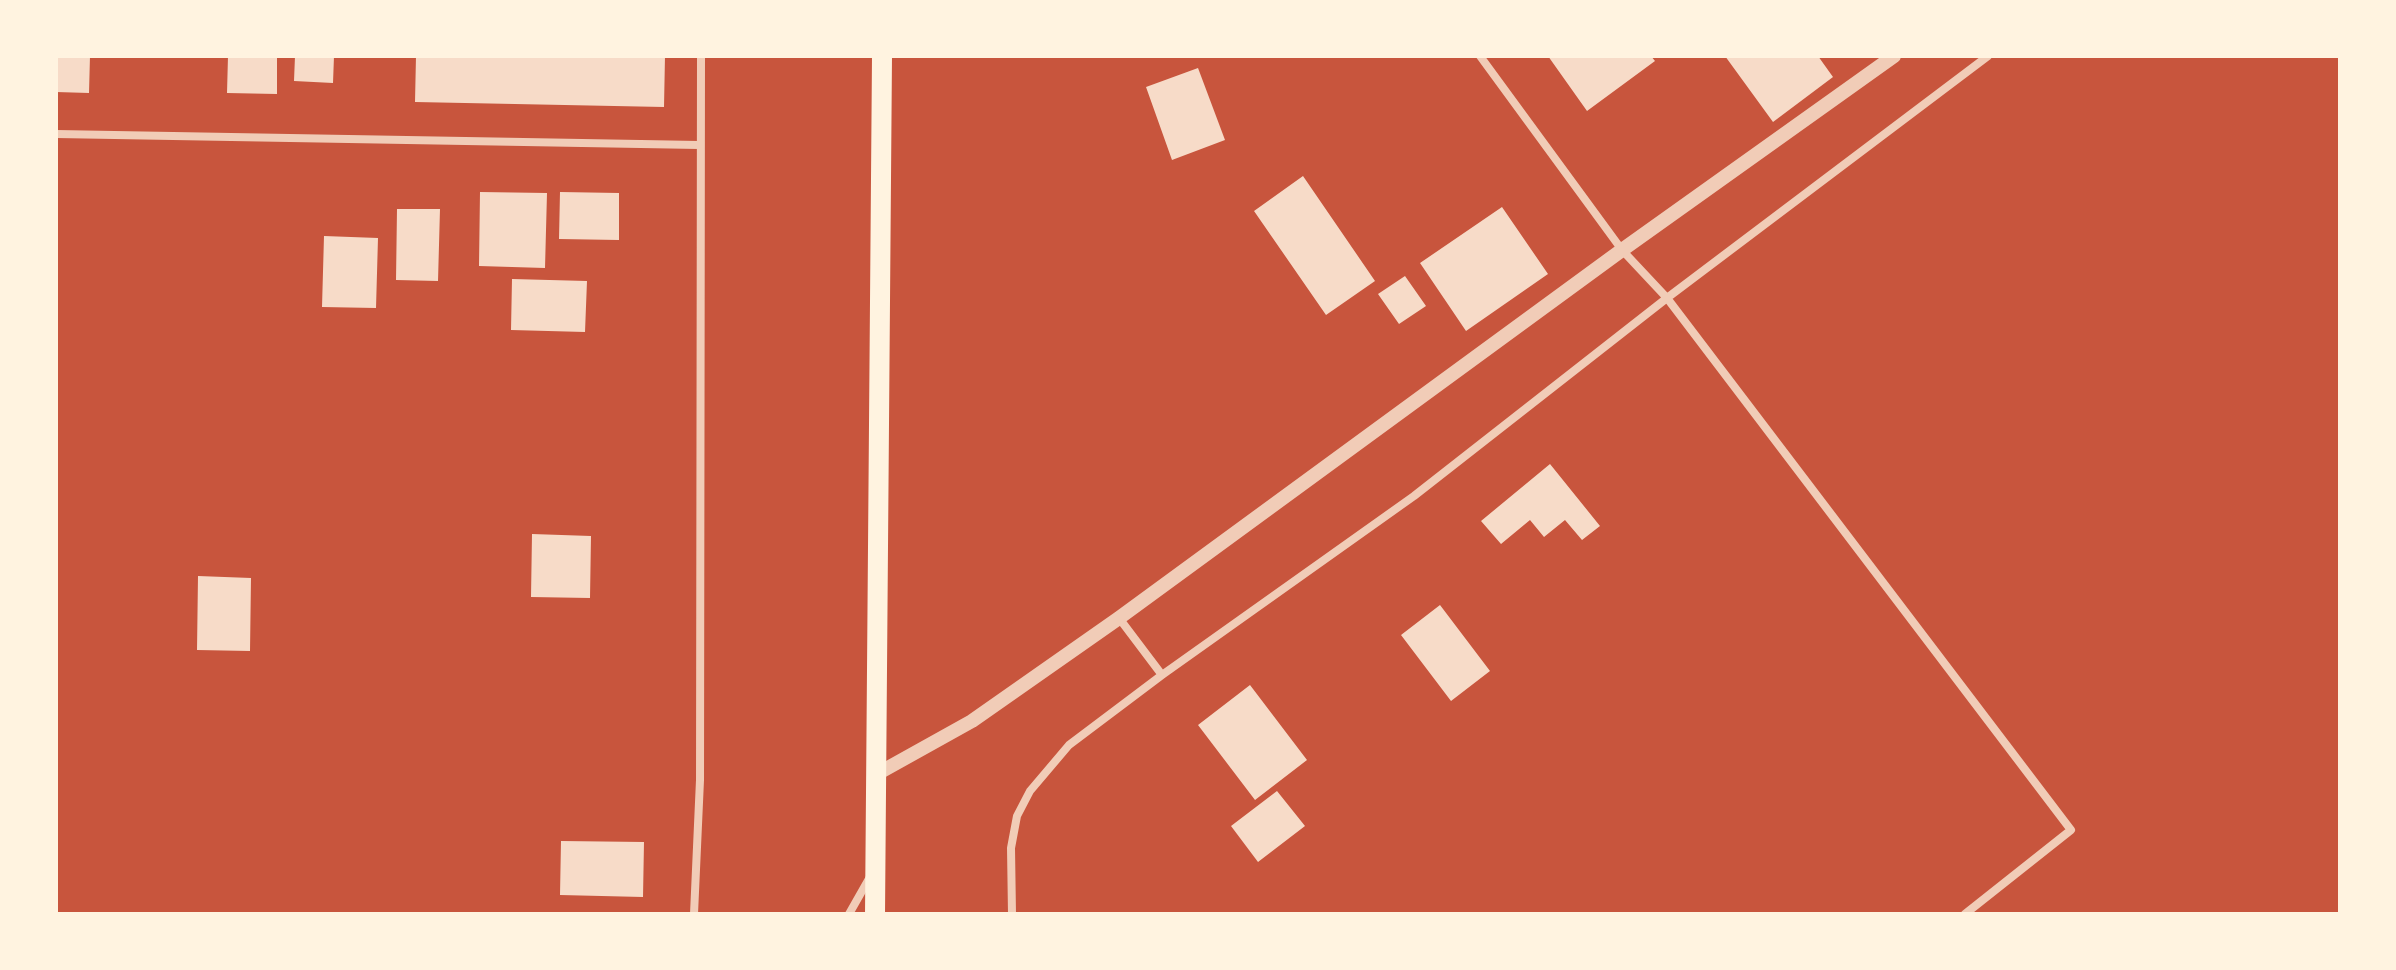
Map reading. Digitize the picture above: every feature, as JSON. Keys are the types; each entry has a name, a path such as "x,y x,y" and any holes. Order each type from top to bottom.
{"main road":[{"path":"875,914 882,56"}],"street":[{"path":"694,914 700,780 701,56"},
{"path":"1480,56 1622,250 1667,298 2071,830 1965,914"},
{"path":"875,775 972,721 1119,618 1622,250 1894,56"},
{"path":"1012,914 1011,848 1017,816 1030,791 1069,745 1414,496 1667,298 1988,56"},
{"path":"56,134 699,145"},
{"path":"1119,618 1162,675"},
{"path":"849,914 874,869"}],"building":[{"path":"56,56 90,56 89,93 56,92"},
{"path":"228,56 277,56 277,94 227,93"},
{"path":"295,56 334,56 333,83 294,81"},
{"path":"416,56 665,56 664,107 415,102"},
{"path":"1548,56 1651,56 1655,61 1587,111"},
{"path":"1725,56 1818,56 1833,77 1773,122"},
{"path":"1198,68 1225,140 1172,160 1146,87"},
{"path":"1303,176 1375,281 1326,315 1254,211"},
{"path":"480,192 547,193 545,268 479,266"},
{"path":"560,192 619,193 619,240 559,239"},
{"path":"1502,207 1548,274 1466,331 1420,263"},
{"path":"397,209 440,209 438,281 396,280"},
{"path":"324,236 378,238 376,308 322,307"},
{"path":"1405,276 1426,306 1399,324 1378,294"},
{"path":"512,279 587,281 585,332 511,330"},
{"path":"1550,464 1600,526 1582,540 1565,520 1544,537 1530,520 1501,544 1481,521"},
{"path":"532,534 591,536 590,598 531,597"},
{"path":"198,576 251,578 250,651 197,650"},
{"path":"1440,605 1490,671 1451,701 1401,635"},
{"path":"1250,685 1307,760 1255,800 1198,725"},
{"path":"1277,791 1305,826 1258,862 1231,826"},
{"path":"561,841 644,842 643,897 560,895"}]}
